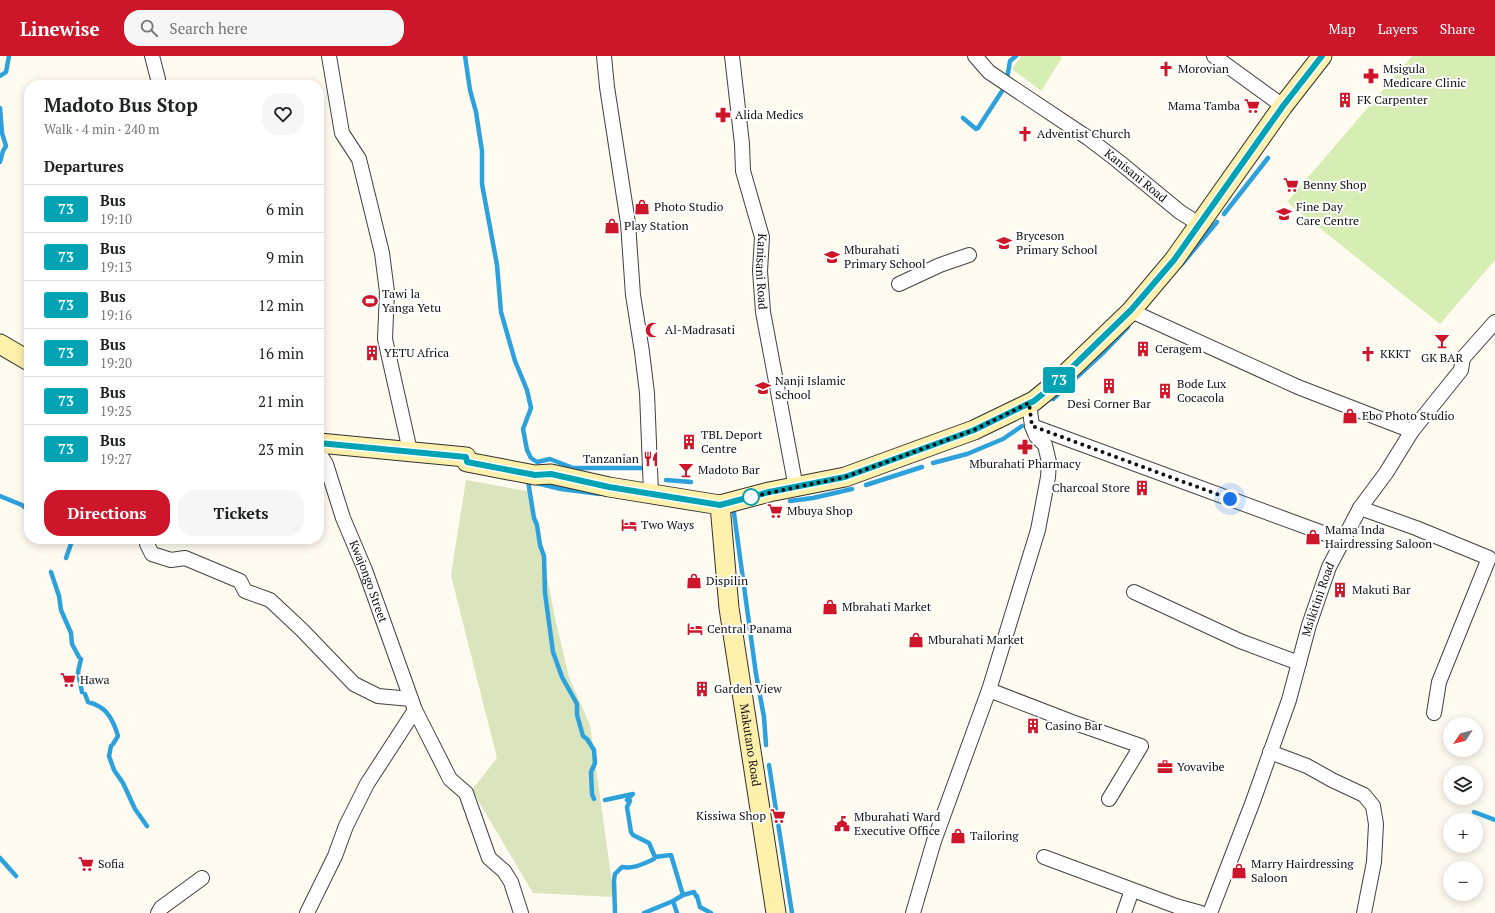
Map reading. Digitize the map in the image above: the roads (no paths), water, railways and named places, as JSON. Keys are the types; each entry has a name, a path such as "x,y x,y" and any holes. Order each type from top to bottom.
{"main road":[{"path":"324,443 466,457 467,462 535,475 551,474 609,487 720,505 769,492 796,488 845,477 974,430 1029,403 1056,383 1131,310 1174,260 1283,106 1322,56"},
{"path":"0,344 24,358"},
{"name":"Makutano Road","path":"720,505 729,608 776,913"}],"street":[{"path":"152,56 158,80"},
{"path":"329,56 342,133 359,159 382,253 387,292 385,339 410,451"},
{"path":"604,56 607,87 628,223 632,295 642,352 647,393 651,494"},
{"name":"Kanisani Road","path":"732,56 742,144 743,171 762,237 760,271 763,312 796,488"},
{"name":"Kanisani Road","path":"975,56 989,72 1088,138 1180,212 1199,224"},
{"path":"1214,56 1283,106"},
{"path":"899,284 940,265 969,256"},
{"path":"1131,310 1298,387 1412,431"},
{"name":"Msikitini Road","path":"1210,913 1242,833 1289,700 1309,626 1329,567 1342,540 1360,508 1386,473 1412,431 1461,370 1463,358 1495,322"},
{"path":"913,913 934,840 989,690 1038,530 1048,477 1048,462 1045,445 1036,436 1032,426 1029,403"},
{"path":"1032,426 1342,540"},
{"name":"Kwajongo Street","path":"324,461 343,518 366,570 413,705 450,779 466,793 489,858 504,871 511,882 521,913"},
{"path":"1360,508 1416,528 1489,558 1439,682 1434,712"},
{"path":"147,544 152,554 171,560 185,558 240,581 245,591 270,600 302,630 354,684 378,696 413,705 366,784 346,826 335,856 307,913"},
{"path":"1134,592 1240,641 1299,663"},
{"path":"989,690 1072,722 1141,746 1110,799"},
{"path":"1270,752 1307,766 1364,795 1373,806 1376,824 1374,862 1364,913"},
{"path":"1044,857 1132,890 1201,913"},
{"path":"158,913 161,908 202,878"},
{"path":"1124,913 1132,890"}],"waterway":[{"path":"0,76 6,72 9,56"},
{"path":"465,56 482,151 482,184 497,265 501,312 515,361 527,390 531,408 523,429 527,450 531,458 537,462 550,459 573,468 646,468"},
{"path":"963,118 976,129 978,128 1006,85 1010,61 1016,56"},
{"path":"0,108 2,133 6,146 0,162"},
{"path":"1224,214 1268,158"},
{"path":"1182,264 1217,222"},
{"path":"1053,399 1104,352 1128,327"},
{"path":"933,463 967,454 1003,439 1022,426"},
{"path":"866,485 922,467"},
{"path":"666,480 691,482"},
{"path":"594,799 592,794 591,772 595,763 594,750 587,739 583,736 577,715 577,704 562,677 553,652 545,593 544,556 534,518 528,481 561,489 600,494"},
{"path":"790,501 813,498 852,489"},
{"path":"0,496 24,507"},
{"path":"733,506 756,674 764,717 766,745"},
{"path":"66,558 71,544"},
{"path":"51,572 59,596 61,610 71,633 72,644 79,657"},
{"path":"81,659 78,672 82,692"},
{"path":"85,694 88,702 103,709 111,720 118,736 113,744"},
{"path":"111,746 109,756 114,770 123,783 135,809 147,826"},
{"path":"769,765 792,913"},
{"path":"605,800 633,794 627,800 630,801 627,807 631,832 633,835 649,843 655,857"},
{"path":"1474,812 1495,820"},
{"path":"615,913 615,874 622,867 634,867 654,859 655,857 671,855 683,895 673,901 677,913"},
{"path":"0,858 16,876"},
{"path":"683,895 694,892 697,896 700,907 711,913"},
{"path":"644,913 673,901"}],"place":[{"name":"Morovian","path":"1166,69"},
{"name":"Msigula Medicare Clinic","path":"1371,76"},
{"name":"FK Carpenter","path":"1345,100"},
{"name":"Mama Tamba","path":"1252,106"},
{"name":"Alida Medics","path":"723,115"},
{"name":"Adventist Church","path":"1025,134"},
{"name":"Benny Shop","path":"1291,185"},
{"name":"Photo Studio","path":"642,207"},
{"name":"Fine Day Care Centre","path":"1284,214"},
{"name":"Play Station","path":"612,226"},
{"name":"Bryceson Primary School","path":"1004,243"},
{"name":"Mburahati Primary School","path":"832,257"},
{"name":"Tawi la Yanga Yetu","path":"370,301"},
{"name":"Al-Madrasati","path":"653,330"},
{"name":"GK BAR","path":"1442,341"},
{"name":"Ceragem","path":"1143,349"},
{"name":"YETU Africa","path":"372,353"},
{"name":"KKKT","path":"1368,354"},
{"name":"Desi Corner Bar","path":"1109,386"},
{"name":"Nanji Islamic School","path":"763,388"},
{"name":"Bode Lux Cocacola","path":"1165,391"},
{"name":"Ebo Photo Studio","path":"1350,416"},
{"name":"TBL Deport Centre","path":"689,442"},
{"name":"Mburahati Pharmacy","path":"1025,447"},
{"name":"Tanzanian","path":"651,459"},
{"name":"Madoto Bar","path":"686,470"},
{"name":"Charcoal Store","path":"1142,488"},
{"name":"Mbuya Shop","path":"775,511"},
{"name":"Two Ways","path":"629,525"},
{"name":"Mama Inda Hairdressing Saloon","path":"1313,537"},
{"name":"Dispilin","path":"694,581"},
{"name":"Makuti Bar","path":"1340,590"},
{"name":"Mbrahati Market","path":"830,607"},
{"name":"Central Panama","path":"695,629"},
{"name":"Mburahati Market","path":"916,640"},
{"name":"Hawa","path":"68,680"},
{"name":"Garden View","path":"702,689"},
{"name":"Casino Bar","path":"1033,726"},
{"name":"Yovavibe","path":"1165,767"},
{"name":"Kissiwa Shop","path":"778,816"},
{"name":"Mburahati Ward Executive Office","path":"842,824"},
{"name":"Tailoring","path":"958,836"},
{"name":"Sofia","path":"86,864"},
{"name":"Marry Hairdressing Saloon","path":"1239,871"}]}
